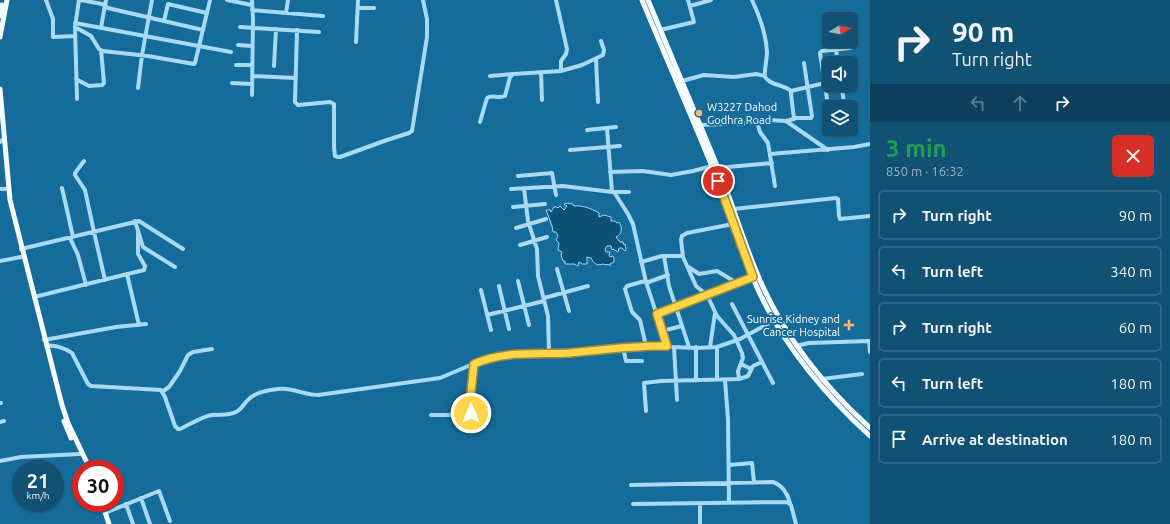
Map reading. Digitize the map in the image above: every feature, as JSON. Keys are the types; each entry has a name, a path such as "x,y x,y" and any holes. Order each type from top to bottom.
{"main road":[{"path":"0,16 4,0"},
{"path":"0,37 7,0"},
{"path":"642,0 712,166 753,277 795,352 841,408 870,436"},
{"path":"648,0 718,168 744,239 777,319 822,379 870,428"},
{"path":"0,89 10,200 45,342 68,424 86,460"},
{"path":"0,120 9,208 66,428 83,460"},
{"path":"102,512 105,524"},
{"path":"105,513 109,524"}],"street":[{"path":"46,0 53,19 53,37 75,36"},
{"path":"77,99 75,25 80,0 102,4 112,9 203,30"},
{"path":"101,28 106,0"},
{"path":"138,88 148,17 152,0"},
{"path":"174,5 175,0"},
{"path":"101,50 194,64 200,45 210,0"},
{"path":"227,0 252,7 323,16"},
{"path":"252,0 252,95"},
{"path":"286,12 288,0"},
{"path":"356,42 358,0"},
{"path":"297,30 294,99 296,104 330,102 334,104 334,147 336,156 338,157 411,132 427,37 427,19 423,0"},
{"path":"556,0 567,49 566,54 561,60 561,71"},
{"path":"660,30 693,24 694,18 688,0"},
{"path":"690,6 711,0"},
{"path":"752,0 765,34 767,53 765,76 769,82 785,86 791,91 795,118"},
{"path":"164,21 168,5 174,5 207,13"},
{"path":"358,8 374,8"},
{"path":"75,25 200,45 232,52"},
{"path":"75,25 91,36 101,50 104,83 102,85 89,86 76,79"},
{"path":"240,27 319,32"},
{"path":"274,66 276,29"},
{"path":"490,76 561,71 582,65 603,55 604,53 601,41"},
{"path":"238,45 252,46"},
{"path":"822,62 820,53 822,51 850,48"},
{"path":"836,50 837,56"},
{"path":"596,59 598,102"},
{"path":"700,125 768,120 786,121 795,118 811,118 812,116 804,63"},
{"path":"236,65 252,65"},
{"path":"542,72 542,100"},
{"path":"480,122 487,98 490,96 501,98 505,96 510,77 513,74"},
{"path":"682,81 704,75 734,77 756,74 765,76"},
{"path":"252,76 295,78"},
{"path":"232,83 252,84"},
{"path":"791,91 822,84"},
{"path":"786,121 828,150"},
{"path":"757,122 760,132 767,141 775,186"},
{"path":"588,130 616,127"},
{"path":"607,128 613,192 631,220 646,282 667,346"},
{"path":"770,154 828,150 870,144"},
{"path":"570,150 620,146"},
{"path":"84,161 75,172 75,176 85,190 106,280"},
{"path":"718,168 772,163"},
{"path":"610,172 643,171 671,176 712,166"},
{"path":"518,176 552,173 556,195"},
{"path":"511,189 554,186 613,192 628,192"},
{"path":"62,188 72,237 72,245 78,255 86,285"},
{"path":"524,188 526,206 538,252 538,276 548,316 549,353"},
{"path":"0,189 7,189"},
{"path":"734,209 836,198 838,199 838,216 840,219 870,216"},
{"path":"513,207 545,204"},
{"path":"516,228 546,219"},
{"path":"22,249 135,221 141,222 183,249"},
{"path":"135,221 143,247 175,267"},
{"path":"733,224 687,233 682,236 681,240 682,256 696,286 707,295 715,313 737,340 743,355 738,371 739,379"},
{"path":"34,297 144,270 145,268 138,254 138,232"},
{"path":"520,245 547,237"},
{"path":"641,262 664,256 682,256"},
{"path":"664,256 669,286 689,347"},
{"path":"0,261 21,257"},
{"path":"686,266 699,274 717,270 737,283"},
{"path":"557,269 569,311"},
{"path":"127,274 139,325"},
{"path":"646,346 640,320 632,312 625,289 627,286 668,275"},
{"path":"657,314 753,277"},
{"path":"518,281 529,325"},
{"path":"499,286 509,329"},
{"path":"487,315 525,306 588,286"},
{"path":"481,290 491,330"},
{"path":"732,304 773,383"},
{"path":"710,347 715,313"},
{"path":"45,342 72,353 88,384 91,386 158,389 162,392 175,426 180,429 210,415 225,415 237,412 250,398 260,392 268,390 287,389 310,395 318,395 440,378 485,359 527,353 567,353 646,346 696,348 717,347 737,340 777,319"},
{"path":"45,342 116,327 146,324"},
{"path":"662,331 682,326"},
{"path":"796,346 809,343 870,341 870,352"},
{"path":"674,347 676,400"},
{"path":"717,347 717,380"},
{"path":"623,348 626,361 642,361"},
{"path":"696,348 696,381"},
{"path":"162,392 169,387 180,371 188,355 193,352 212,349"},
{"path":"646,411 644,383 739,379 750,375 751,369 756,364 762,362"},
{"path":"431,415 469,415 471,413 471,392 474,364"},
{"path":"741,364 751,369"},
{"path":"822,379 862,374"},
{"path":"725,380 730,503"},
{"path":"0,461 21,457 80,454"},
{"path":"729,465 752,463 754,482"},
{"path":"631,485 729,482 776,483 786,493 796,524"},
{"path":"105,513 159,491 170,521"},
{"path":"140,498 150,524"},
{"path":"633,504 790,503"},
{"path":"126,504 134,524"},
{"path":"700,504 700,524"}],"water":[{"path":"564,204 573,204 574,206 589,208 599,213 599,217 604,215 611,217 611,221 615,221 617,223 619,222 621,230 620,234 616,237 620,242 623,242 624,245 625,244 626,249 625,251 622,248 619,248 618,252 613,249 612,250 611,246 607,246 605,249 606,252 610,252 610,257 613,256 614,258 614,262 610,264 610,266 608,264 596,264 591,258 587,257 587,264 582,264 579,262 578,266 574,264 565,264 565,261 563,261 561,255 562,252 558,250 559,243 556,240 558,236 556,232 553,232 546,210 550,210 551,212 554,207 558,208 560,206 564,210 567,206"}],"place":[{"name":"W3227 Dahod Godhra Road","path":"699,113"},
{"name":"Sunrise Kidney and Cancer Hospital","path":"849,325"}],"route":[{"path":"471,413 471,392 474,364 485,359 527,353 567,353 634,346 667,346 657,314 753,277 718,181"}]}
